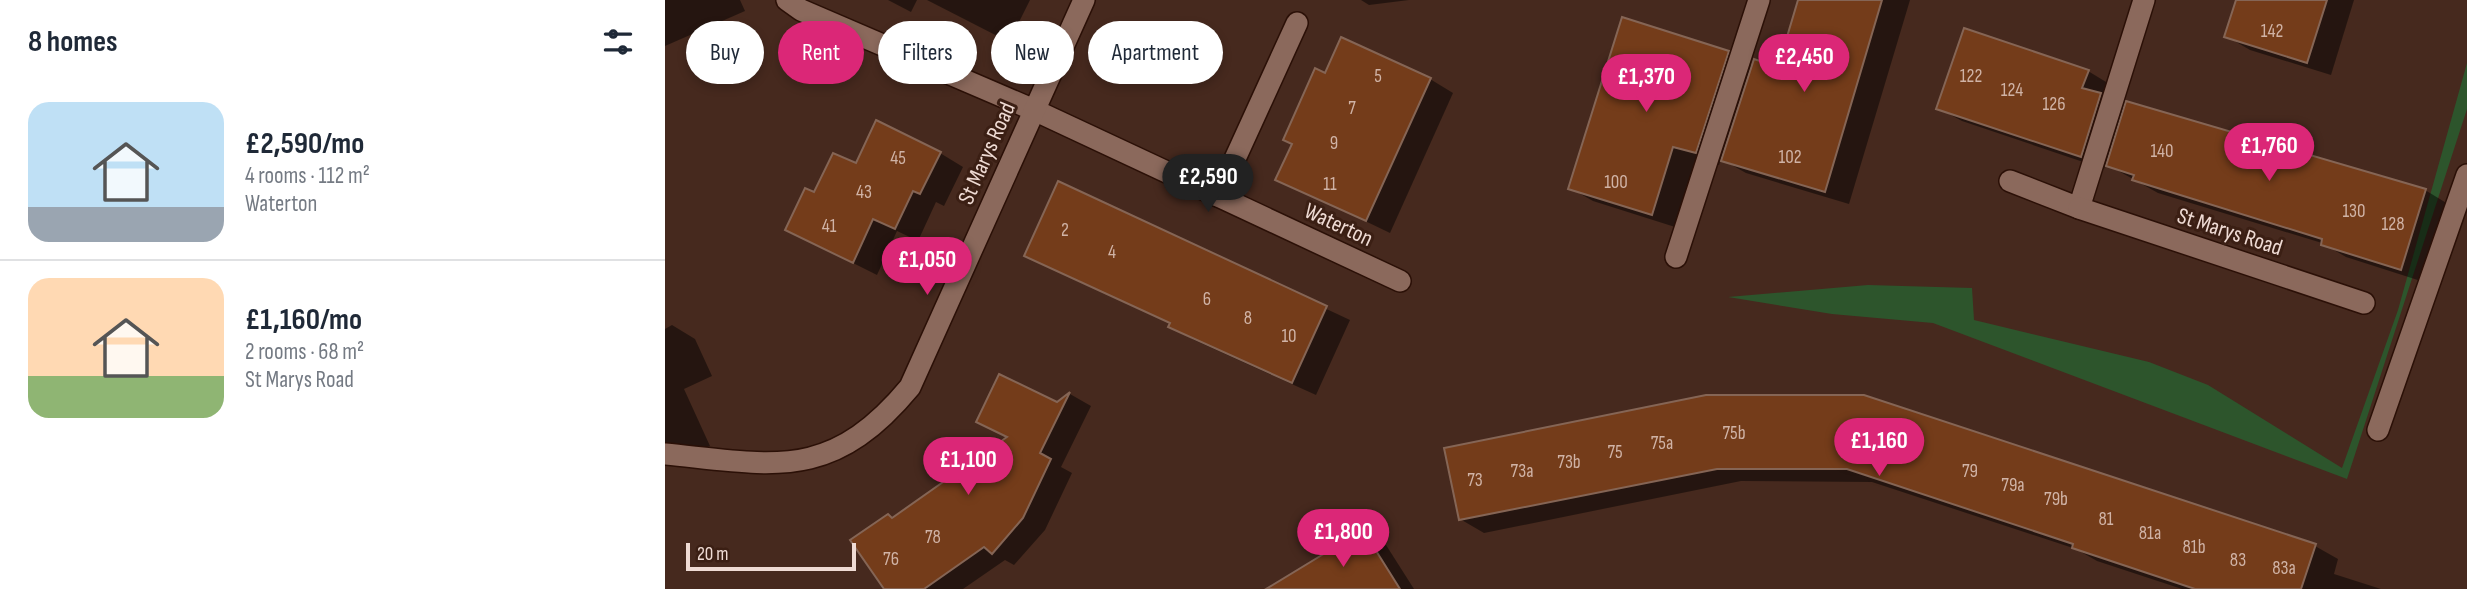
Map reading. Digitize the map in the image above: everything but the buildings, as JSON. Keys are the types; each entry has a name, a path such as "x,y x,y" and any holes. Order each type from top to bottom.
{"street":[{"name":"Waterton","path":"787,0 801,10 1034,110 1400,281"},
{"name":"St Marys Road","path":"665,454 772,465 829,455 886,416 910,387 1084,0"},
{"path":"1676,257 1759,0"},
{"path":"2079,208 2144,0"},
{"path":"1218,196 1297,23"},
{"path":"2378,430 2467,175"},
{"name":"St Marys Road","path":"2010,181 2079,208 2364,303"}],"green space":[{"path":"2467,63 2467,109 2347,479 1933,323 1832,314 1728,297 1868,285 1972,288 1974,320 2149,362 2208,385 2342,468 2398,310"}]}
